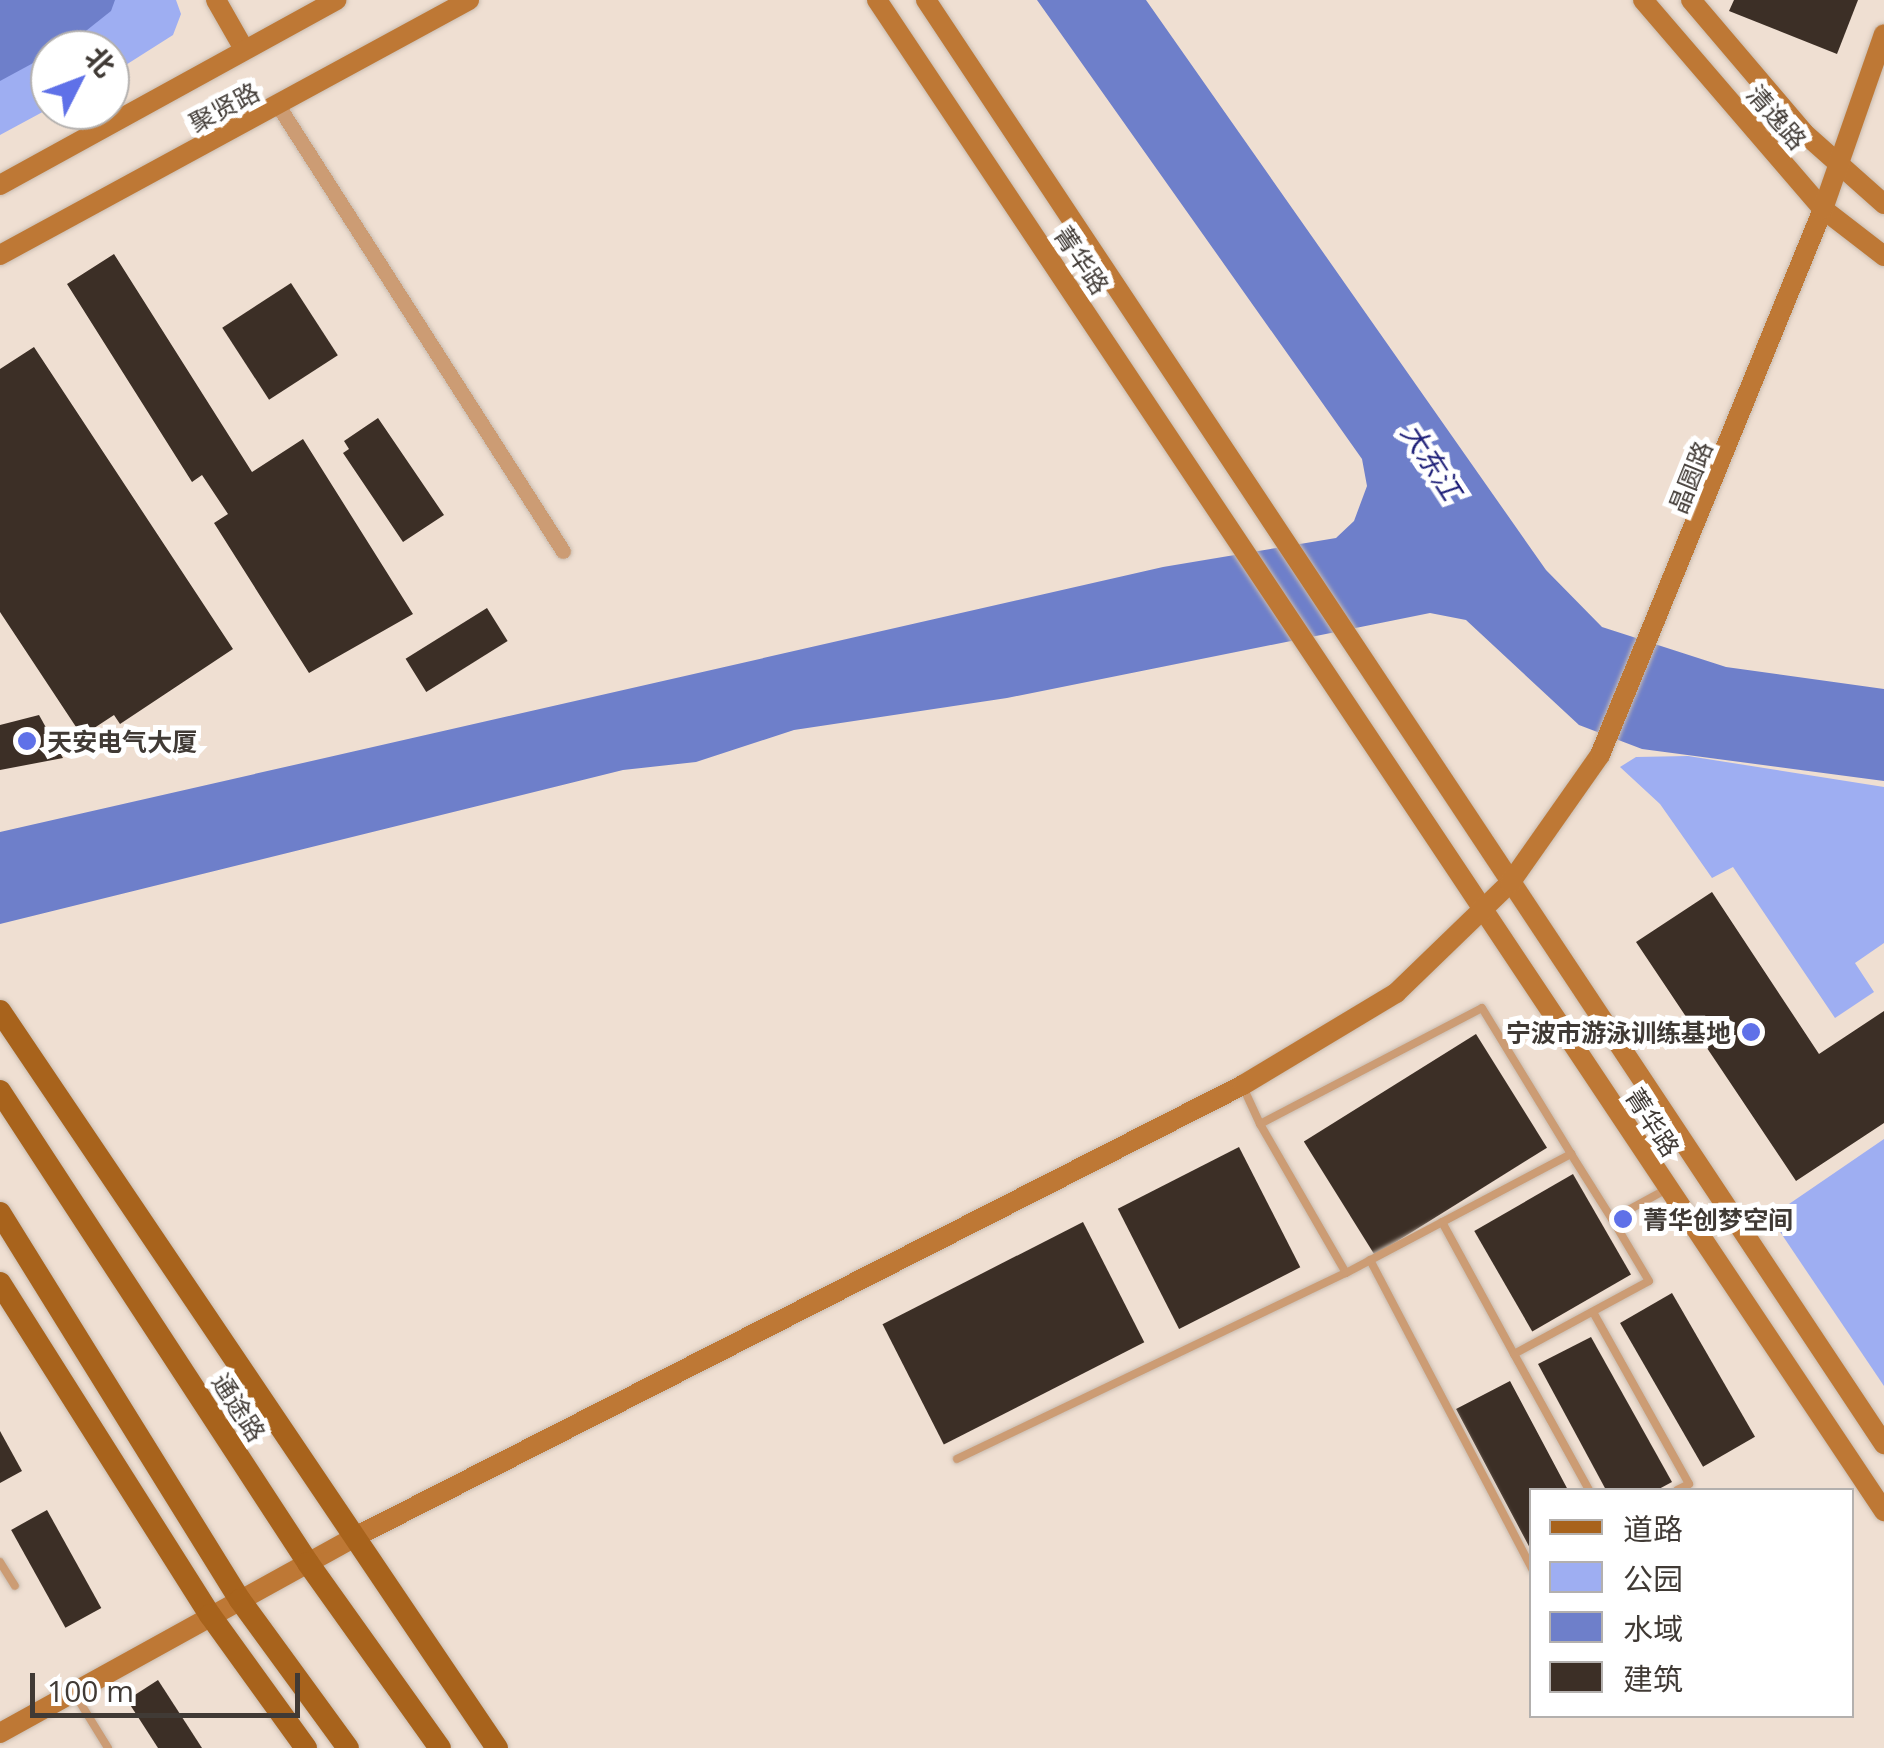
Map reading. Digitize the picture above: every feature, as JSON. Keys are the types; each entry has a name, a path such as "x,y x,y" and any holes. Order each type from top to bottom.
{"main road":[{"path":"0,1012 498,1748"},
{"name":"通途路","path":"0,1090 308,1563 440,1748"},
{"path":"0,1213 240,1600 348,1748"},
{"path":"0,1283 210,1615 306,1748"}],"street":[{"path":"216,0 244,49"},
{"name":"聚贤路","path":"0,185 337,0"},
{"name":"聚贤路","path":"0,255 470,0"},
{"name":"菁华路","path":"877,0 1884,1511"},
{"name":"菁华路","path":"926,0 1884,1444"},
{"name":"清逸路","path":"1644,0 1823,210 1884,256"},
{"name":"清逸路","path":"1692,0 1834,162 1884,204"},
{"name":"晶圆路","path":"0,1733 355,1538 1243,1085 1396,993 1510,883 1600,755 1654,634 1823,210 1834,162 1884,34"},
{"path":"279,107 564,550"}],"lane":[{"path":"1260,1124 1482,1008 1649,1281 1514,1354"},
{"path":"1243,1085 1260,1124 1346,1272"},
{"path":"958,1459 1346,1272 1572,1154"},
{"path":"1612,1219 1666,1189"},
{"path":"1442,1222 1588,1488"},
{"path":"1370,1260 1529,1564"},
{"path":"1593,1312 1689,1484 1681,1488"},
{"path":"0,1562 15,1586"},
{"path":"73,1692 108,1748"}],"green space":[{"path":"0,0 176,0 181,14 173,35 130,62 130,30 30,30 30,119 0,135"},
{"path":"1688,756 1884,787 1884,943 1855,963 1874,992 1835,1018 1733,867 1712,878 1660,804 1620,767 1636,757"},
{"path":"1884,1139 1884,1386 1770,1217"}],"water":[{"path":"0,0 115,0 111,11 87,30 30,30 30,65 0,81"},
{"name":"大东江","path":"1037,0 1146,0 1546,570 1602,627 1726,667 1884,689 1884,781 1642,749 1579,725 1466,620 1430,613 1007,698 794,730 696,762 623,770 0,924 0,832 1163,567 1336,538 1354,521 1367,486 1362,459"}],"building":[{"path":"1734,0 1858,0 1837,54 1729,11"},
{"path":"114,254 252,472 303,439 413,614 309,673 214,523 228,514 202,475 192,482 67,284"},
{"path":"291,283 338,355 269,400 222,328"},
{"path":"34,347 233,649 120,724 114,715 82,736 0,612 0,369"},
{"path":"378,418 444,515 403,542 343,453 349,449 344,441"},
{"path":"487,608 508,641 426,692 406,659"},
{"name":"天安电气大厦","path":"39,715 63,758 0,770 0,725"},
{"name":"宁波市游泳训练基地","path":"1712,892 1819,1054 1884,1011 1884,1123 1796,1181 1636,942"},
{"path":"1476,1034 1547,1148 1375,1255 1304,1142"},
{"path":"1239,1147 1300,1267 1179,1329 1118,1209"},
{"path":"1573,1174 1631,1274 1532,1331 1474,1231"},
{"path":"1083,1222 1144,1342 944,1444 883,1324"},
{"path":"1672,1293 1755,1437 1703,1467 1620,1323"},
{"path":"1591,1337 1672,1482 1661,1488 1605,1488 1538,1364"},
{"path":"1510,1381 1567,1488 1529,1488 1529,1546 1456,1409"},
{"path":"0,1431 22,1471 0,1483"},
{"path":"47,1510 101,1608 65,1628 11,1530"},
{"path":"158,1680 202,1748 158,1748 127,1700"}],"place":[{"name":"天安电气大厦","path":"27,741"},
{"name":"宁波市游泳训练基地","path":"1751,1032"},
{"name":"菁华创梦空间","path":"1623,1219"}]}
